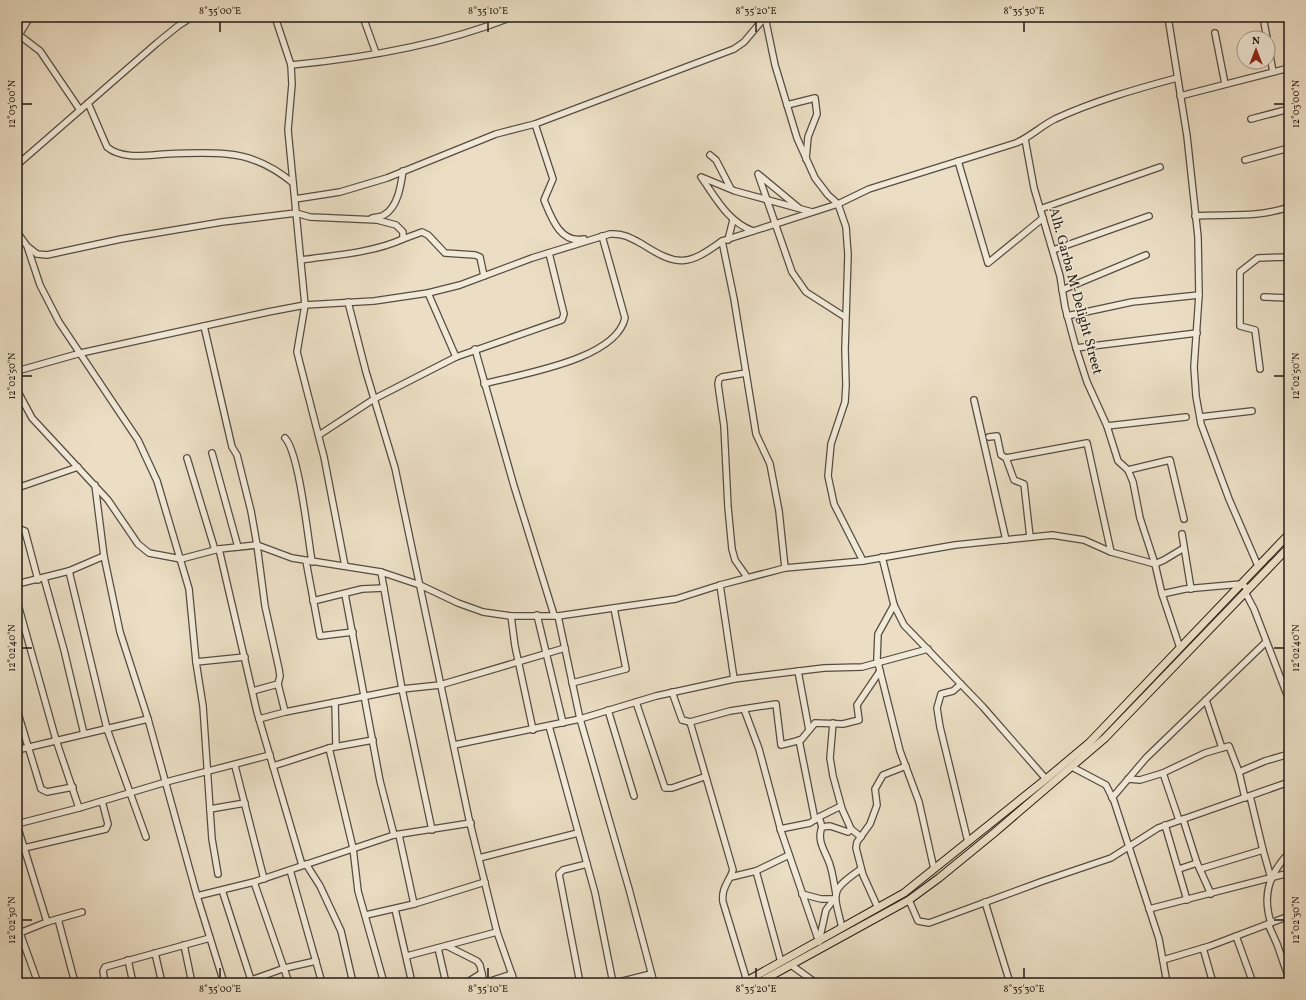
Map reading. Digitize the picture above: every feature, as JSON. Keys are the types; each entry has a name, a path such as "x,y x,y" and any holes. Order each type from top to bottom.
{"main road":[{"path":"745,982 819,942 904,893 1046,779 1089,742 1289,534"},
{"path":"758,983 846,936 909,900 939,878 1105,738 1289,546"}],"street":[{"path":"19,34 30,17"},
{"path":"17,165 178,26 192,17"},
{"path":"275,17 291,66 292,84 288,130 305,305 298,352 324,457 345,566"},
{"path":"363,17 376,53"},
{"path":"291,66 341,60 441,41 482,29 512,17"},
{"path":"765,17 775,65 797,138 815,178 828,195 838,204 847,234 846,386 844,402 831,444 828,476 834,504 863,561"},
{"path":"295,199 340,192 376,182 496,134 535,124 734,49 744,42 765,17"},
{"path":"1168,17 1187,136 1198,237 1199,295 1194,367 1196,396 1200,417 1229,499 1258,566"},
{"path":"1263,17 1265,30"},
{"path":"17,24 19,34 40,51 80,110"},
{"path":"1215,33 1225,84"},
{"path":"1180,96 1289,68"},
{"path":"535,124 553,179 544,200 554,226 568,237 579,240 619,234 630,237 654,252 681,262 691,261 705,254 725,240 838,204 869,189 1025,139 1055,119 1124,93 1177,78"},
{"path":"787,105 815,98 817,114 808,137 806,160"},
{"path":"88,103 107,147 110,150 134,156 202,153 235,155 269,167 293,183"},
{"path":"1251,119 1289,109"},
{"name":"Alh. Garba M-Delight Street","path":"1025,139 1034,188 1060,276 1067,316 1076,348 1087,382 1107,426 1118,461 1128,470 1135,490 1140,518 1155,564 1162,594 1180,648"},
{"path":"1245,160 1289,148"},
{"path":"710,155 716,160 730,188"},
{"path":"958,161 988,263 1043,218"},
{"path":"1040,208 1160,167"},
{"path":"17,232 27,246 37,254 47,255 122,239 222,222 296,213 310,217 354,220 367,219 385,215 395,203 401,188 403,172"},
{"path":"799,208 758,174 777,224 792,272 806,292 846,317"},
{"path":"753,231 732,220 701,177 735,191 813,212"},
{"path":"1195,216 1234,216 1275,212 1289,208"},
{"path":"1053,250 1149,216"},
{"path":"367,219 396,225 402,232 403,239"},
{"path":"732,220 725,240 756,434 770,464 779,511 785,568"},
{"path":"301,260 354,253 394,243 422,232 428,235 445,253 475,255 480,257 484,276"},
{"path":"17,372 81,353 305,305 374,301 428,293 460,285 549,253 602,236"},
{"path":"484,384 559,365 598,349 614,337 623,327 625,318 602,236"},
{"path":"27,246 40,285 59,322 138,440 158,481 181,559 192,603 196,662 204,706 212,839 218,874"},
{"path":"318,436 374,398 456,357 475,349 562,320 564,314 549,253"},
{"path":"1062,290 1146,255"},
{"path":"1260,369 1255,330 1240,326 1240,272 1258,258 1289,257"},
{"path":"428,293 456,357"},
{"path":"1067,316 1132,302 1199,295"},
{"path":"1264,297 1289,298"},
{"path":"348,302 395,468 470,823 497,932 515,983"},
{"path":"204,326 232,447 240,464 258,546 265,606 279,669 280,676 278,684 285,712"},
{"path":"1076,348 1197,334"},
{"path":"475,349 484,384 556,615 580,719 629,889 654,983"},
{"path":"746,372 722,377 719,379 718,384 724,426 728,507 732,549 735,560 747,577"},
{"path":"17,390 32,418 108,500 138,544 149,553 181,559 217,550 258,546 292,558 381,572 420,586 464,606 483,612 510,616 556,615 676,599 747,577 785,568 863,561 955,545 1052,535 1084,540 1111,552 1155,564 1184,548"},
{"path":"974,400 1006,540"},
{"path":"1200,417 1252,411"},
{"path":"1107,426 1186,417"},
{"path":"990,437 996,436 1001,455 1006,458 1014,480 1024,484 1030,538"},
{"path":"285,438 288,442 296,468 313,601 320,636 353,632"},
{"path":"1006,458 1088,443 1111,552"},
{"path":"212,453 238,547"},
{"path":"187,458 217,550 245,657 259,719 304,865 320,886 341,931 353,983"},
{"path":"1128,470 1170,460 1184,519"},
{"path":"17,488 78,467"},
{"path":"94,485 104,556 120,632 148,719 197,896 224,983"},
{"path":"17,528 25,531 41,579 64,650 84,734"},
{"path":"1182,534 1191,589"},
{"path":"17,584 69,571 104,556"},
{"path":"882,557 894,606 904,625 928,649 1046,779"},
{"path":"69,571 107,728 146,837"},
{"path":"381,572 402,688 432,830"},
{"path":"1162,594 1191,589 1241,584 1247,590 1289,700"},
{"path":"720,585 734,679"},
{"path":"313,601 362,590 384,588"},
{"path":"345,594 380,781 397,835 414,904"},
{"path":"17,601 56,740 79,808"},
{"path":"894,606 878,634 876,646 877,663 906,766 919,802 934,869"},
{"path":"572,683 626,669 614,608"},
{"path":"537,615 563,723"},
{"path":"510,616 518,663 533,730"},
{"path":"1112,798 1146,758 1266,642"},
{"path":"259,719 285,712 402,688 440,685 518,663 564,648"},
{"path":"454,745 533,730 580,719 672,692 734,679 824,668 850,669 928,649"},
{"path":"196,662 245,657"},
{"path":"798,671 809,730"},
{"path":"672,692 682,720 690,722 710,715 776,704 781,745 799,740 814,723 843,724 859,720 857,705 880,671"},
{"path":"253,691 278,684"},
{"path":"960,684 953,691 941,694 937,708 940,727 968,842"},
{"path":"1206,700 1222,748"},
{"path":"335,702 336,746"},
{"path":"636,702 665,788 672,788 704,776"},
{"path":"744,709 759,749 780,829 819,942"},
{"path":"17,710 41,789 47,792 73,787"},
{"path":"608,710 634,796"},
{"path":"17,750 148,719"},
{"path":"690,722 704,776 708,783 733,870 731,877 725,884 722,894 745,982"},
{"path":"833,723 830,758 841,806 851,829 861,837"},
{"path":"549,726 595,893 614,983 651,974"},
{"path":"273,766 336,746 372,740"},
{"path":"799,740 817,819 822,826"},
{"path":"1128,779 1140,780 1163,773 1205,753 1229,746 1248,797 1271,878"},
{"path":"329,748 353,848 355,876 384,983"},
{"path":"1239,772 1289,754"},
{"path":"47,922 17,824 79,808 166,782 235,766 270,756"},
{"path":"235,766 264,879"},
{"path":"878,908 862,869 856,848 857,842 870,824 875,812 877,805 875,789 883,775 906,766"},
{"path":"1072,767 1091,776 1106,786 1112,798 1158,939 1168,983"},
{"path":"1163,773 1210,894"},
{"path":"909,900 918,921 922,923 929,923 1112,858 1129,848 1150,832 1165,825 1289,782"},
{"path":"24,848 106,829 108,824 102,801"},
{"path":"210,809 245,803"},
{"path":"780,829 810,823 841,806"},
{"path":"197,896 264,879 353,848 397,835 470,823"},
{"path":"1165,825 1187,900"},
{"path":"822,826 830,826 848,832 851,829"},
{"path":"822,826 819,834 820,840 830,866 842,928"},
{"path":"479,858 578,833"},
{"path":"1200,869 1263,850"},
{"path":"1289,853 1271,878 1266,897 1270,923 1289,979"},
{"path":"731,877 756,871 789,855"},
{"path":"1179,869 1197,863"},
{"path":"580,983 559,874 563,870 587,864"},
{"path":"819,942 826,910 848,878 862,869"},
{"path":"290,870 322,983"},
{"path":"756,871 781,962"},
{"path":"1148,909 1289,873"},
{"path":"254,882 290,983"},
{"path":"366,915 414,904 485,882"},
{"path":"222,890 252,982"},
{"path":"802,894 835,896"},
{"path":"985,902 1010,983"},
{"path":"395,909 412,983"},
{"path":"38,983 18,934 47,922 82,912"},
{"path":"1163,960 1203,948 1289,916"},
{"path":"58,919 75,983"},
{"path":"407,956 497,932"},
{"path":"1236,936 1253,983"},
{"path":"105,983 103,971 105,967 210,938"},
{"path":"184,945 192,983"},
{"path":"448,946 477,961 484,983 512,974"},
{"path":"438,948 446,983"},
{"path":"1203,948 1213,983"},
{"path":"155,953 162,983"},
{"path":"128,960 133,983"},
{"path":"243,983 252,982 285,968 316,961"},
{"path":"791,965 816,983"},
{"path":"466,983 482,973"}]}
